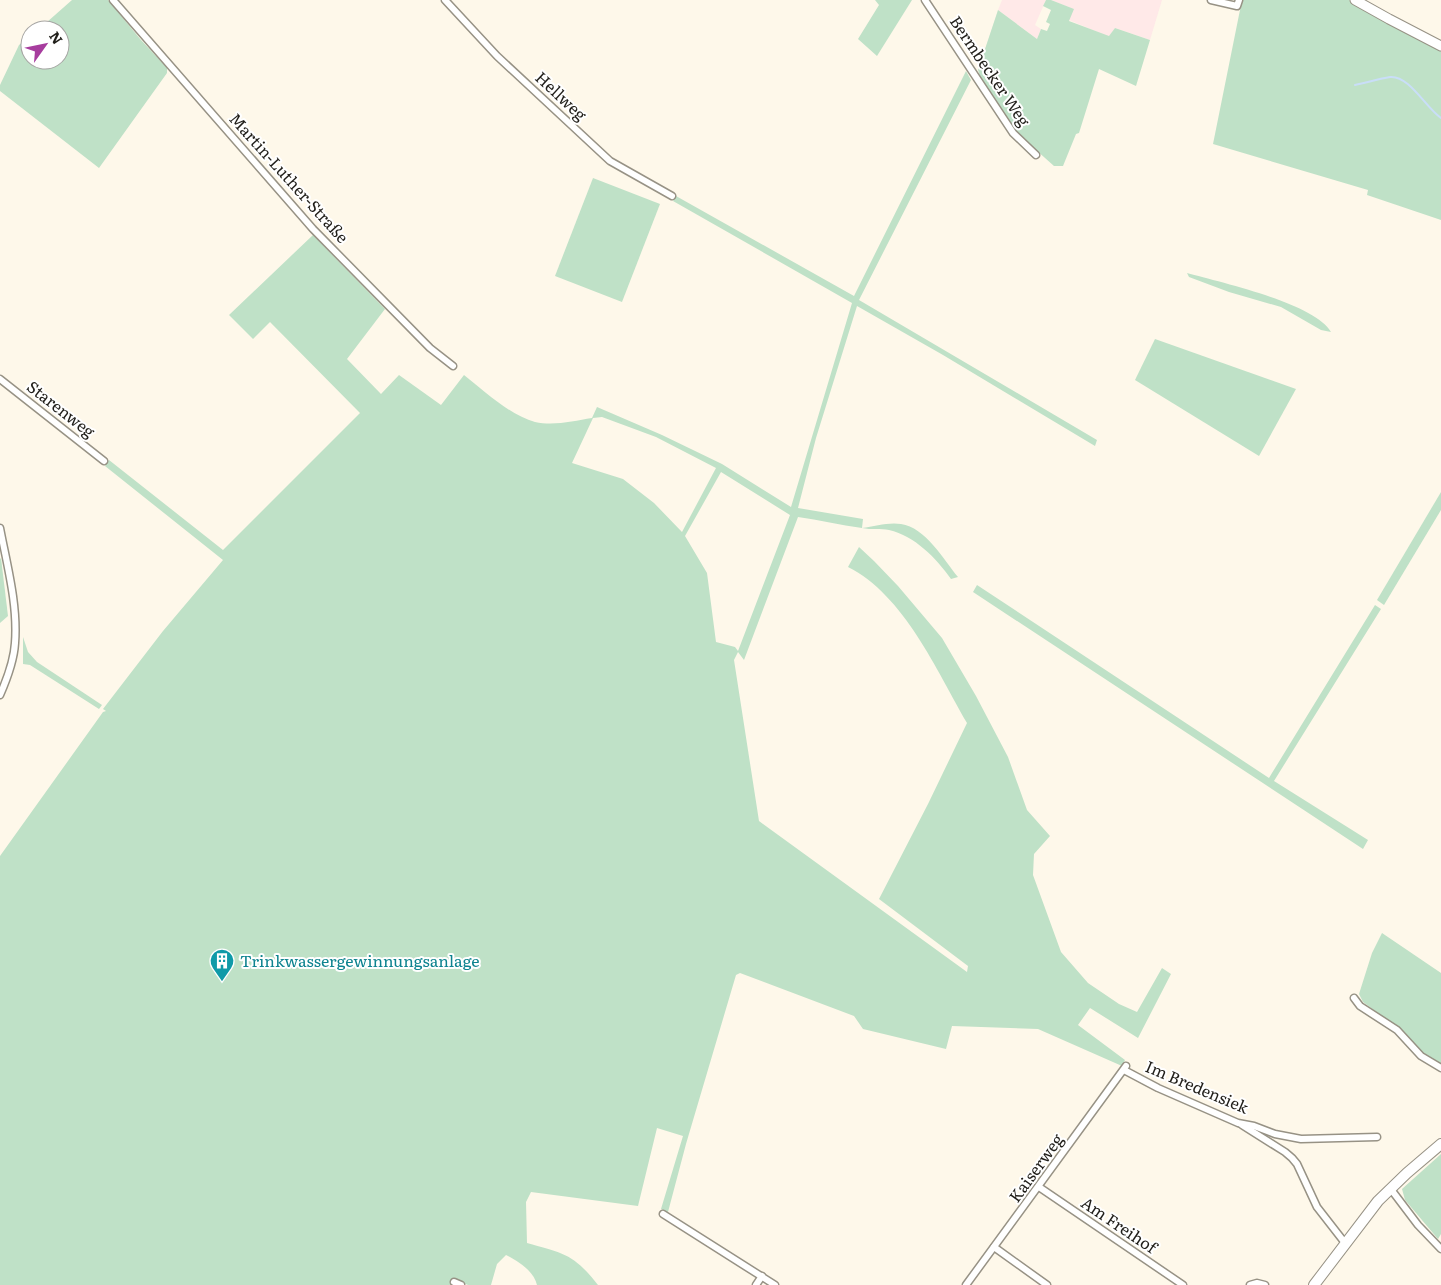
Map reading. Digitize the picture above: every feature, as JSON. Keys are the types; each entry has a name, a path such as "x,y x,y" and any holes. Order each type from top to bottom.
{"main road":[{"path":"1355,0 1389,20 1441,46"},
{"path":"1314,1285 1378,1201 1390,1188 1441,1144"}],"street":[{"name":"Martin-Luther-Straße","path":"113,0 313,229 430,348 453,366"},
{"name":"Hellweg","path":"444,0 497,56 610,160 672,196"},
{"name":"Bermbecker Weg","path":"925,0 1013,133 1036,155"},
{"path":"1211,0 1237,6 1239,0"},
{"name":"Starenweg","path":"0,379 104,461"},
{"path":"0,528 10,583 15,628 14,654 0,695"},
{"path":"1354,998 1360,1006 1397,1030 1422,1056 1441,1068"},
{"name":"Im Bredensiek","path":"1125,1068 1158,1088 1238,1123 1254,1126 1275,1134 1301,1139 1377,1137"},
{"name":"Kaiserweg","path":"966,1285 1125,1068"},
{"path":"1238,1123 1292,1158 1297,1164 1317,1207 1345,1243"},
{"name":"Am Freihof","path":"1039,1187 1183,1285"},
{"path":"1390,1188 1418,1225 1441,1249"},
{"path":"664,1214 775,1285"},
{"path":"994,1247 1047,1285"},
{"path":"756,1285 762,1276"},
{"path":"1250,1285 1257,1283 1265,1285"}],"shaded area":[{"path":"1002,0 1046,0 1035,25 1041,29 1037,39 998,10"},
{"path":"1051,0 1162,0 1150,40 1115,28 1109,37 1069,20 1073,9"}],"green space":[{"path":"72,0 108,0 167,68 167,73 99,168 0,91 0,85 20,44 20,70 70,70 70,20 49,20"},
{"path":"875,0 912,0 877,56 858,39 879,5"},
{"path":"1046,0 1051,0 1074,9 1069,21 1109,36 1115,28 1150,40 1136,86 1099,69 1079,133 1076,134 1063,166 1054,166 1017,133 982,82 978,70 998,10 1037,39 1041,29 1047,31 1050,24 1046,22 1051,10 1043,6"},
{"path":"1242,0 1349,0 1387,23 1441,50 1441,220 1367,195 1368,190 1213,144"},
{"path":"966,71 971,80 859,300 1097,440 1095,446 857,306 816,438 798,508 863,519 862,528 798,517 744,660 738,652 734,660 759,821 967,972 968,966 879,899 967,723 931,658 902,615 886,596 868,580 848,567 859,547 898,586 942,638 976,696 1008,757 1027,810 1050,836 1034,854 1033,875 1061,952 1088,983 1119,1004 1137,1012 1162,968 1171,974 1138,1038 1090,1008 1078,1025 1125,1060 1122,1066 1038,1029 952,1026 946,1049 863,1029 854,1016 740,973 736,975 668,1212 661,1209 683,1136 657,1128 638,1206 531,1192 526,1202 527,1243 567,1256 582,1267 598,1285 537,1285 529,1271 506,1255 497,1264 491,1285 468,1285 458,1281 454,1285 0,1285 0,856 103,712 106,711 103,709 163,631 223,560 105,466 109,460 223,550 360,413 270,322 253,339 229,315 313,235 385,309 347,359 381,394 399,375 441,405 464,375 488,395 516,414 535,422 557,423 592,418 597,407 722,464 791,507 852,303 673,201 676,196 854,296","holes":["602,417 656,437 716,468 682,532 654,503 623,479 572,463 593,418","721,472 790,515 738,651 735,647 716,642 707,573 685,536"]},
{"path":"593,178 660,204 622,302 555,276"},
{"path":"1187,273 1287,303 1322,322 1331,332 1321,330 1281,307 1229,292 1189,277"},
{"path":"1155,339 1296,389 1259,456 1135,380"},
{"path":"1441,492 1441,510 1384,605 1377,600"},
{"path":"882,524 910,526 933,545 958,577 951,579 932,556 908,537 889,530 862,528"},
{"path":"0,559 8,616 0,623"},
{"path":"977,585 1269,778 1375,605 1381,609 1274,781 1368,840 1363,849 973,592"},
{"path":"23,637 28,652 37,662 102,705 99,709 30,665 23,664"},
{"path":"1382,933 1441,973 1441,1065 1423,1054 1398,1028 1363,1002 1359,994 1372,953"},
{"path":"1441,1154 1441,1234 1438,1239 1405,1200 1402,1189"}],"waterway":[{"path":"1355,85 1390,77 1397,78 1411,86 1441,118"}],"place":[{"name":"Trinkwassergewinnungsanlage","path":"222,982"}]}
